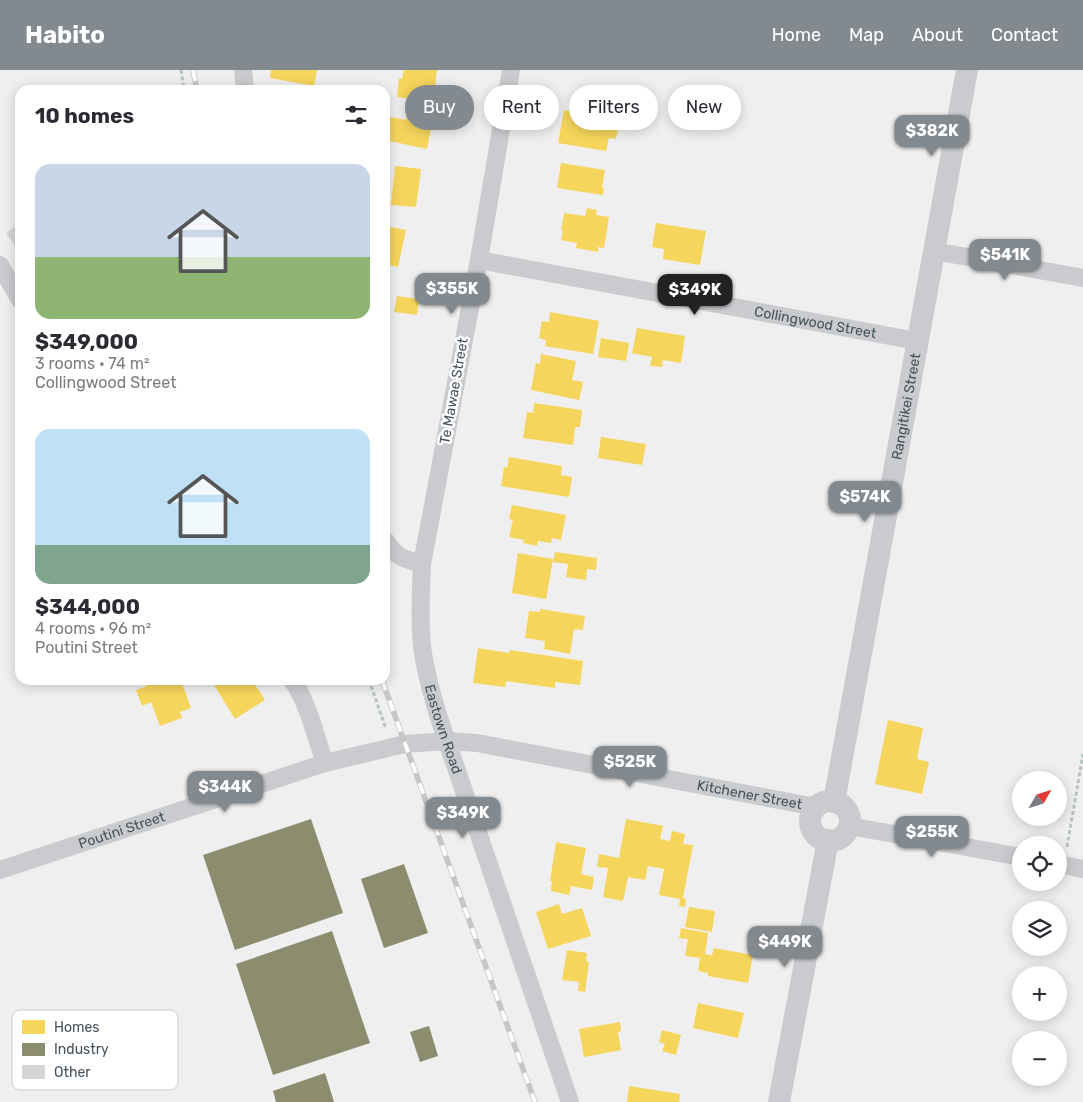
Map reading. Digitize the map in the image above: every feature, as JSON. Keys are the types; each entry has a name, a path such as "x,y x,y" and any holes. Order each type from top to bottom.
{"street":[{"path":"242,70 244,85"},
{"name":"Te Mawae Street","path":"422,564 479,260 511,70"},
{"name":"Rangitikei Street","path":"825,804 917,341 967,70"},
{"path":"934,252 1083,278"},
{"name":"Collingwood Street","path":"479,260 917,341"},
{"path":"0,265 15,291"},
{"path":"390,548 398,556 422,564"},
{"name":"Eastown Road","path":"422,564 422,646 428,678 446,741 570,1102"},
{"path":"296,685 304,703 324,763"},
{"name":"Kitchener Street","path":"446,741 478,742 825,804"},
{"name":"Poutini Street","path":"0,870 324,763 392,746 446,741"},
{"path":"825,804 840,804 849,814 850,826 841,837 835,840 828,840 816,835 811,823 811,816 825,804"},
{"path":"850,826 1012,855"},
{"path":"779,1102 828,840"},
{"path":"1067,866 1083,869"}],"path":[{"path":"181,70 183,85"},
{"path":"371,685 392,746"},
{"path":"1067,836 1083,754"}],"building: Homes":[{"path":"271,70 317,70 314,85 270,78"},
{"path":"404,70 437,70 435,85 405,85 405,98 397,97 399,78 402,79"},
{"path":"564,110 569,111 569,130 618,130 616,139 609,138 606,151 558,143"},
{"path":"390,117 405,120 405,130 431,130 427,149 390,141"},
{"path":"561,163 605,170 602,188 604,188 603,195 557,188"},
{"path":"395,166 421,169 416,207 391,205"},
{"path":"587,208 597,210 596,215 609,217 604,248 598,247 598,252 576,248 577,243 561,240 564,213 585,216"},
{"path":"656,223 706,231 700,265 663,259 664,249 652,247"},
{"path":"390,227 406,230 398,267 390,265"},
{"path":"397,296 419,299 417,315 394,312"},
{"path":"550,312 599,321 593,354 545,346 546,340 539,338 542,321 549,322"},
{"path":"637,328 685,336 681,363 663,360 662,367 650,366 652,357 632,353"},
{"path":"601,338 629,343 626,361 598,357"},
{"path":"541,354 576,361 572,380 583,382 579,400 531,390 536,363 540,364"},
{"path":"534,403 582,410 580,427 575,427 573,445 523,438 527,412 533,413"},
{"path":"601,437 646,444 642,465 598,458"},
{"path":"509,457 562,466 561,475 572,477 569,497 501,486 504,467 507,468"},
{"path":"512,505 566,515 561,540 552,538 551,543 538,541 537,546 523,543 524,540 509,537 513,520 509,519"},
{"path":"555,552 597,558 596,570 587,569 586,580 566,577 568,564 553,562"},
{"path":"518,553 553,559 546,599 512,593"},
{"path":"540,609 585,616 583,630 574,629 570,654 544,649 545,641 525,638 529,611 540,612"},
{"path":"478,648 509,653 510,650 583,661 580,685 555,682 555,688 506,681 505,687 473,683"},
{"path":"183,685 191,708 180,712 182,718 160,726 151,702 142,706 136,690 147,686"},
{"path":"214,685 255,685 265,700 235,719"},
{"path":"888,720 923,728 917,759 929,762 922,794 875,784"},
{"path":"626,819 663,826 660,839 670,841 672,831 685,834 683,844 693,845 683,898 686,899 685,907 679,906 680,899 659,895 664,869 648,866 645,880 628,877 623,901 603,897 608,868 597,867 599,854 619,858"},
{"path":"556,842 586,848 581,874 594,877 592,890 571,886 569,895 551,891 552,881 550,881"},
{"path":"559,904 562,914 582,908 591,936 548,949 536,912"},
{"path":"689,907 715,911 712,932 685,927"},
{"path":"681,928 708,933 705,954 712,955 714,948 753,955 748,983 708,976 708,973 698,971 700,958 685,956 688,939 679,938"},
{"path":"567,950 587,953 586,961 589,962 585,992 578,991 579,982 562,980"},
{"path":"698,1003 744,1013 738,1038 693,1028"},
{"path":"620,1022 621,1031 618,1032 621,1050 584,1057 579,1029"},
{"path":"662,1030 681,1035 676,1055 662,1051 665,1044 659,1042"},
{"path":"629,1086 680,1094 679,1102 627,1102"}],"building: Industry":[{"path":"311,819 343,913 235,950 203,855"},
{"path":"404,864 428,933 384,948 361,879"},
{"path":"332,931 370,1043 273,1075 236,964"},
{"path":"429,1026 438,1056 420,1062 410,1032"},
{"path":"325,1073 334,1102 276,1102 273,1091"}],"building: Other":[{"path":"15,227 15,246 6,233"}],"railway":[{"path":"193,70 196,85"},
{"path":"384,685 535,1102"}]}
